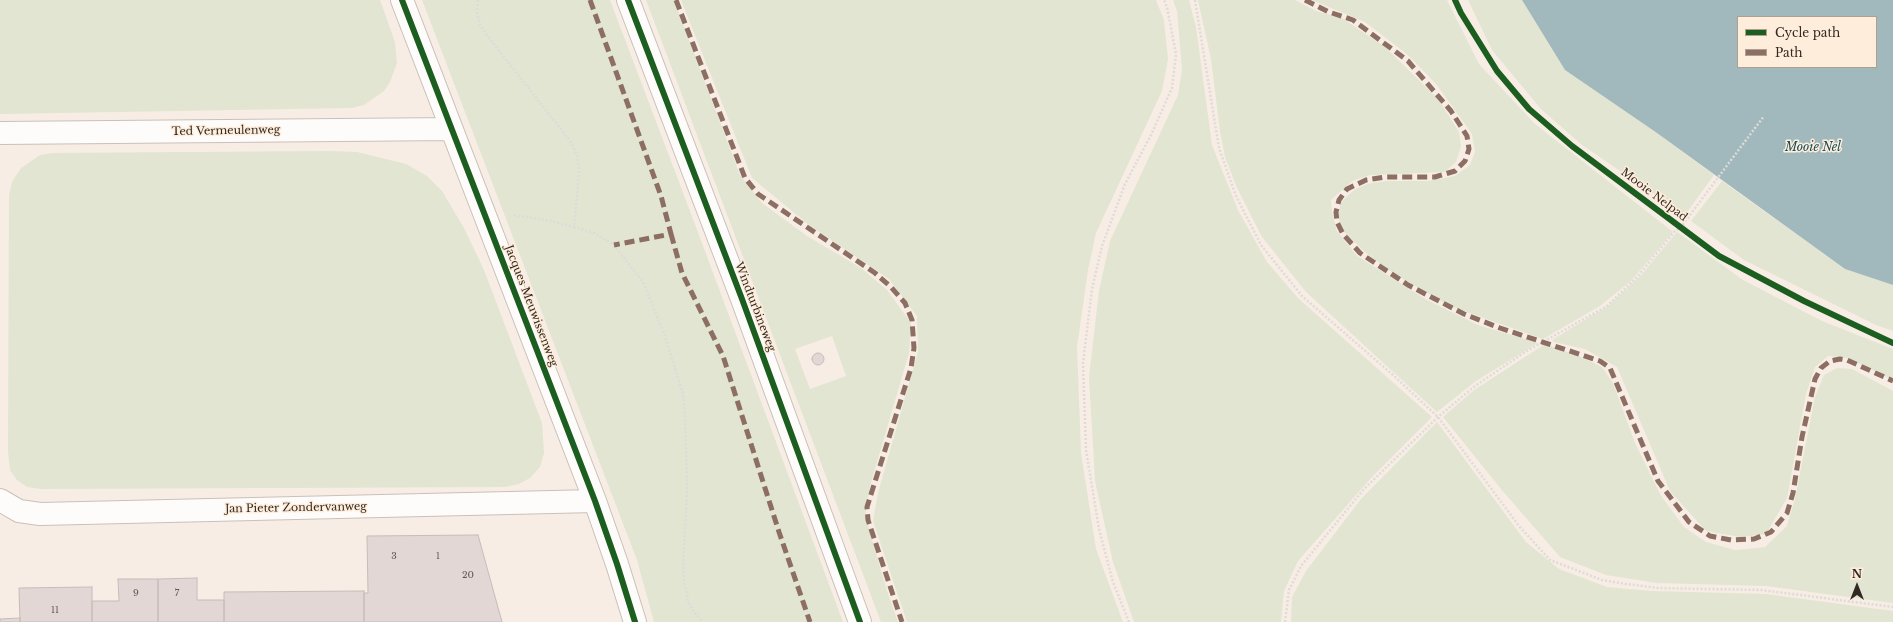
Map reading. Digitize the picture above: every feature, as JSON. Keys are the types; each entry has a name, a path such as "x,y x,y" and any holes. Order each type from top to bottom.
{"street":[{"name":"Jacques Meuwissenweg","path":"402,0 595,501 624,583 635,622"},
{"name":"Windturbineweg","path":"628,0 742,299 860,622"},
{"name":"Ted Vermeulenweg","path":"0,133 451,129"},
{"name":"Jan Pieter Zondervanweg","path":"0,500 20,512 40,514 595,501"}],"path":[{"path":"478,0 477,14 480,24 486,34 570,141 577,155 579,170 574,227"},
{"path":"1129,622 1113,582 1099,529 1086,450 1083,363 1092,289 1102,246 1125,184 1152,133 1172,88 1176,54 1167,7 1164,0"},
{"path":"1195,0 1218,148 1236,196 1261,245 1302,296 1393,375 1438,417 1519,526 1550,560 1602,580 1626,584 1658,588 1761,590 1893,607"},
{"path":"1286,622 1289,590 1301,566 1364,489 1438,417 1475,386 1525,352 1607,306 1637,277 1675,231 1681,227 1764,116"},
{"path":"487,222 506,214 551,220 594,233 614,245 643,282 654,305 683,394 687,487 683,570 688,601 694,612 704,622"}],"green space":[{"path":"0,0 380,0 395,42 397,63 390,82 384,91 364,105 352,108 0,114"},
{"path":"422,0 610,0 843,622 654,622 637,560"},
{"path":"646,0 674,0 740,175 762,203 807,236 861,268 887,290 911,323 909,353 870,486 865,515 887,591 898,622 881,622","holes":["832,336 846,376 810,389 795,349"]},
{"path":"681,0 1156,0 1164,20 1168,59 1162,91 1096,233 1088,270 1077,347 1081,453 1096,549 1123,622 907,622 873,521 878,493 918,352 917,316 889,279 809,225 752,178"},
{"path":"1173,0 1189,0 1196,27 1212,145 1238,210 1267,262 1299,299 1432,417 1371,478 1298,561 1284,591 1281,622 1134,622 1113,562 1095,481 1089,377 1099,291 1110,241 1178,95 1182,69 1177,11"},
{"path":"1198,0 1295,0 1316,11 1342,18 1385,47 1438,99 1459,132 1461,146 1456,162 1445,172 1370,175 1352,181 1331,200 1332,212 1337,231 1357,256 1427,300 1478,325 1538,343 1476,381 1437,412 1306,292 1262,237 1237,188 1225,157 1220,131 1211,59"},
{"path":"1312,0 1447,0 1479,64 1535,124 1673,232 1631,281 1600,306 1543,339 1450,306 1396,275 1365,252 1344,232 1338,217 1341,202 1354,190 1367,184 1386,181 1428,181 1455,176 1470,165 1475,152 1472,134 1437,85 1408,55 1365,22"},
{"path":"1468,0 1522,0 1565,70 1657,133 1714,175 1685,215 1582,145 1541,109 1492,50"},
{"path":"357,152 406,164 427,176 442,191 464,228 484,270 542,423 544,453 540,467 530,478 519,484 504,487 41,489 27,487 17,480 10,470 8,452 9,195 12,182 21,168 40,155 53,153"},
{"path":"1722,181 1845,269 1893,285 1893,331 1876,325 1744,260 1691,221"},
{"path":"1677,232 1743,280 1822,321 1893,349 1893,380 1848,358 1828,356 1815,367 1806,394 1787,498 1766,534 1740,537 1706,531 1670,491 1617,367 1585,349 1554,342 1552,340 1608,306 1642,274"},
{"path":"1545,344 1581,357 1602,367 1613,383 1635,443 1661,496 1684,527 1706,542 1735,550 1765,547 1787,526 1795,499 1815,397 1824,375 1837,368 1852,369 1893,391 1893,603 1766,586 1657,583 1606,575 1560,557 1501,489 1443,417 1474,390"},
{"path":"1437,422 1526,542 1559,569 1607,587 1651,591 1766,594 1893,611 1893,622 1291,622 1292,597 1306,571 1361,499"}],"water":[{"name":"Mooie Nel","path":"1522,0 1893,0 1893,285 1845,269 1657,133 1565,70"}],"building":[{"path":"816,353 820,353 824,359 820,365 816,365 812,361 812,357"},
{"path":"478,535 502,622 364,622 364,593 368,593 367,536"},
{"path":"197,578 197,600 224,600 224,622 158,622 158,579"},
{"path":"118,579 158,579 158,622 92,622 92,601 119,601"},
{"path":"92,587 92,622 20,622 19,588"},
{"path":"364,591 364,622 224,622 224,592"},
{"path":"20,618 20,622 0,622 0,619"}],"marked path":[{"path":"590,0 661,196 671,234 614,245"},
{"path":"676,0 745,178 758,194 875,273 891,287 905,303 912,320 914,348 911,368 867,507 868,520 902,622"},
{"path":"1305,0 1329,12 1353,20 1408,61 1451,111 1467,136 1469,149 1465,161 1455,171 1435,177 1386,177 1366,180 1347,189 1339,200 1336,212 1337,222 1343,234 1360,253 1408,285 1464,314 1500,328 1600,361 1610,368 1658,481 1689,522 1710,536 1731,540 1754,539 1771,532 1787,513 1793,493 1802,437 1815,379 1821,368 1830,361 1840,359 1847,360 1893,381"},
{"path":"671,234 682,273 723,356 779,532 810,622"}],"cycle path":[{"path":"402,0 595,501 635,622"},
{"path":"628,0 742,299 860,622"},
{"name":"Mooie Nelpad","path":"1455,0 1461,13 1497,71 1529,109 1572,146 1719,256 1804,301 1893,343"}]}
